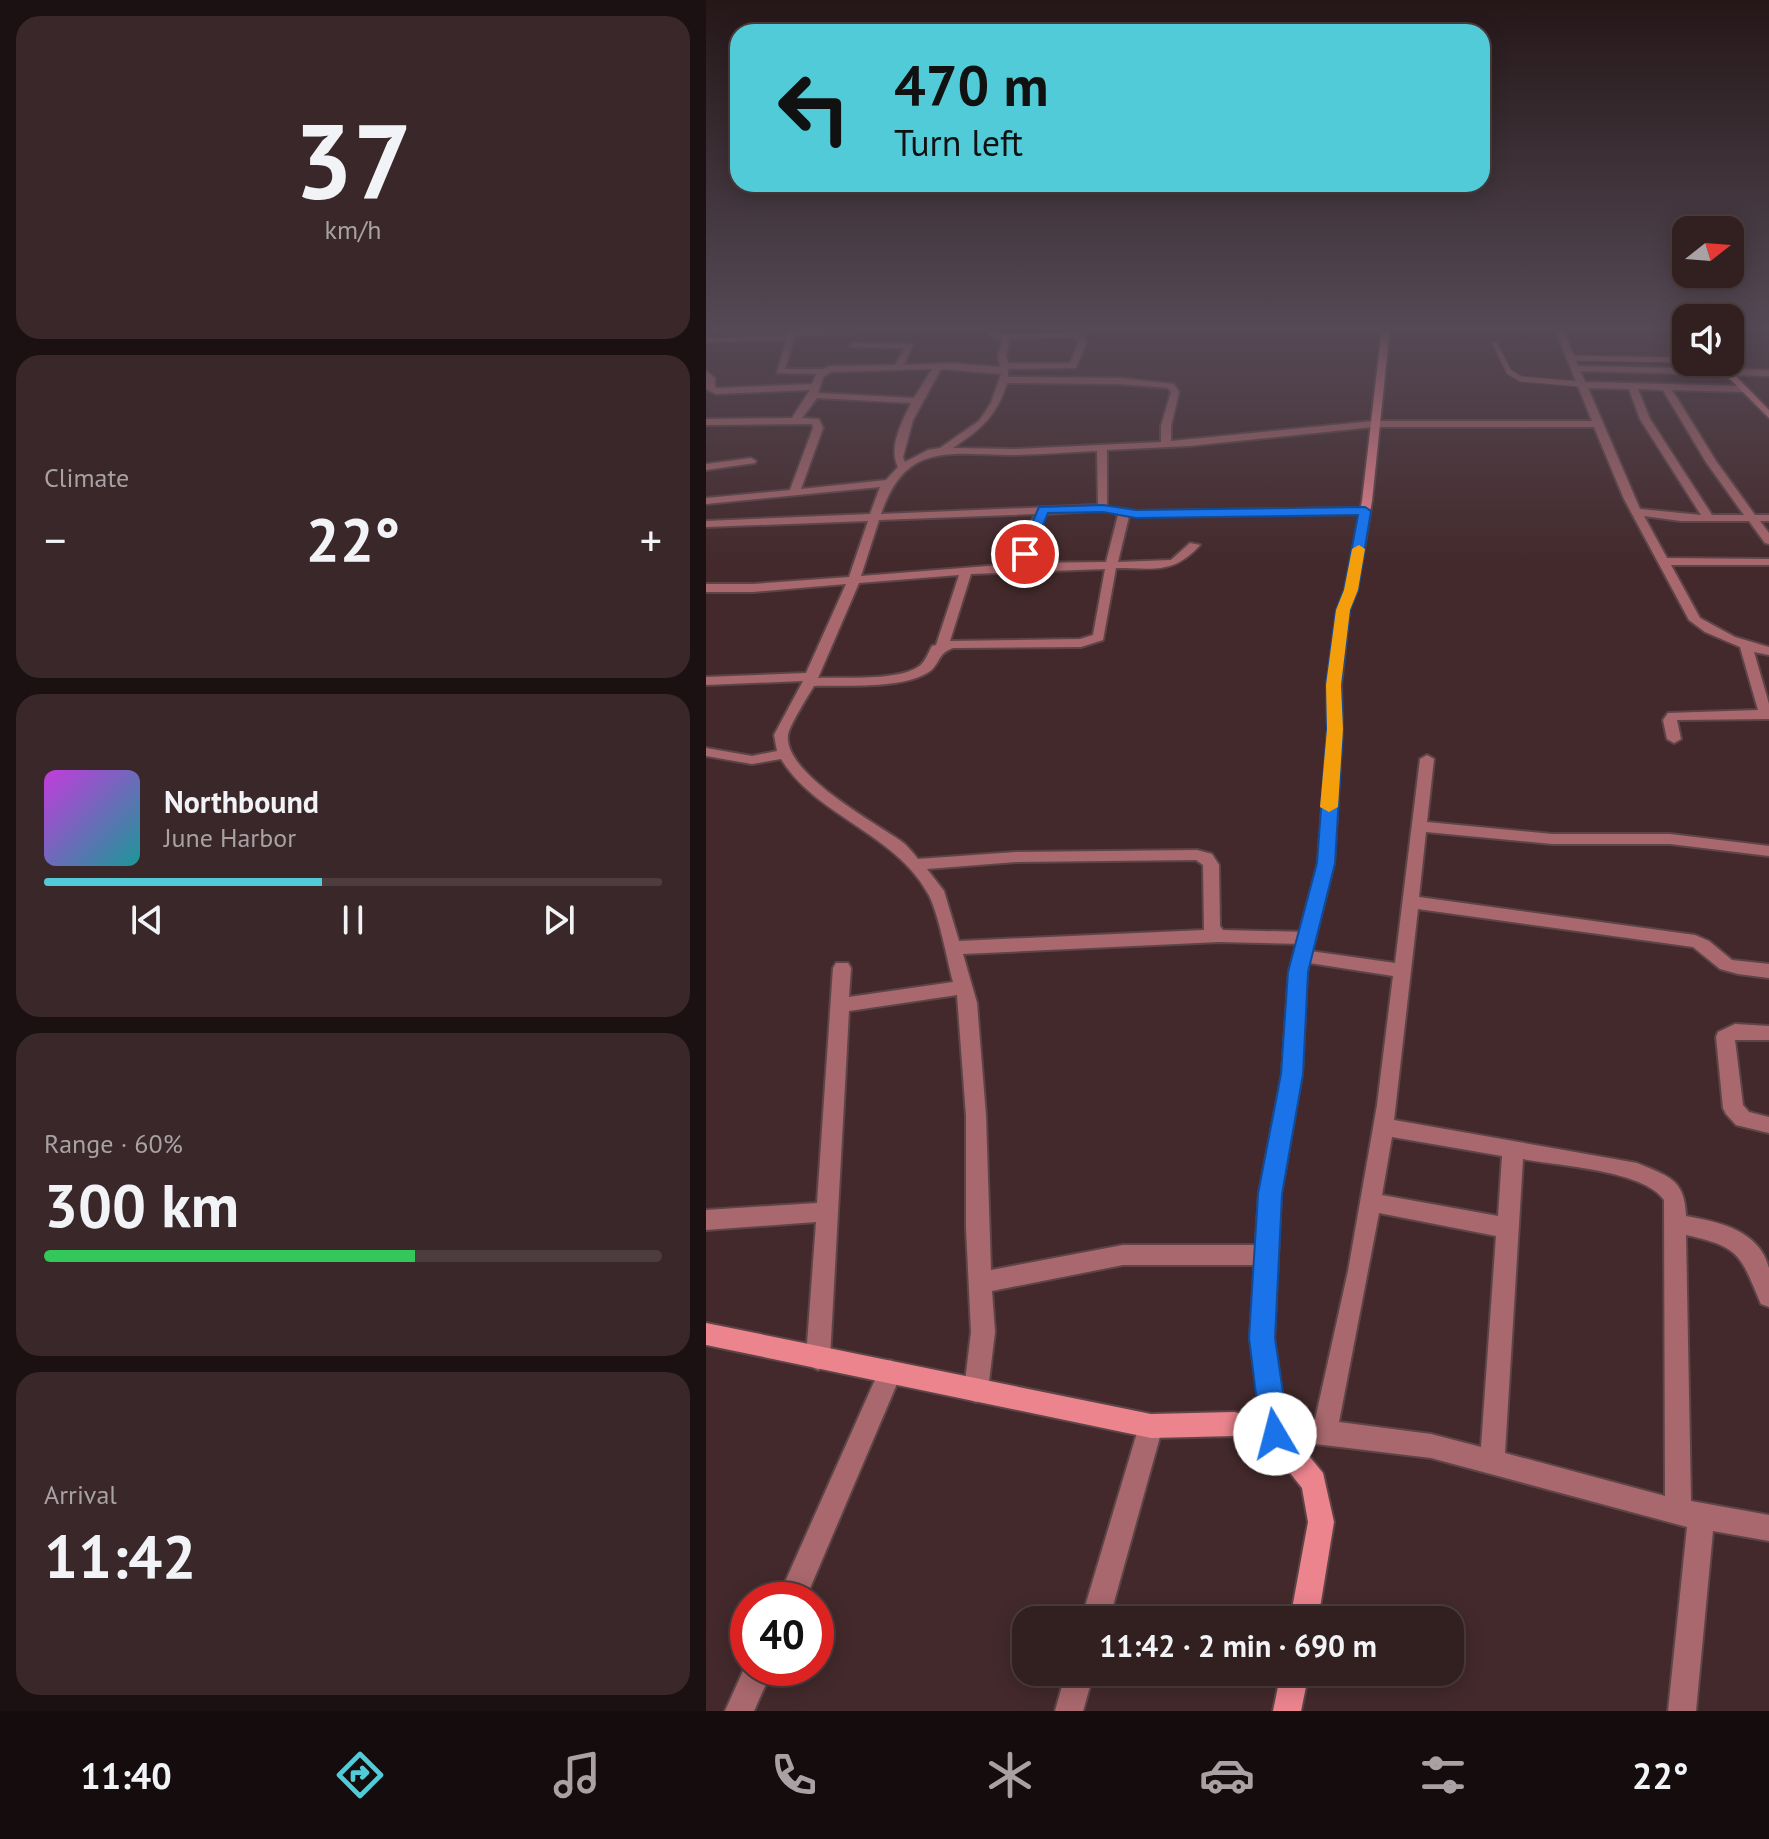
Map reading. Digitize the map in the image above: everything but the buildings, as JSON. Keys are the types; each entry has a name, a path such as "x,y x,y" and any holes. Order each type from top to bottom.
{"street":[{"path":"796,420 804,407"},
{"path":"903,467 898,457 914,407"},
{"path":"943,451 990,414 993,407"},
{"path":"1166,443 1171,407"},
{"path":"1306,1606 1321,1522 1314,1482 1275,1434 1262,1338 1270,1194 1292,1074 1298,972 1326,863 1335,729 1334,685 1343,610 1351,590 1365,511 1376,407"},
{"path":"1589,407 1636,512 1695,620 1705,628 1746,646 1769,651"},
{"path":"1640,407 1709,518"},
{"path":"1678,407 1711,462 1769,541"},
{"path":"706,422 816,421 818,425 795,491"},
{"path":"976,1390 983,1332 976,1116 968,1003 936,891 899,847 857,821 795,770 785,754 781,735 810,680 853,579 884,489 903,467 932,452 1016,452 1166,443 1373,424 1597,424"},
{"path":"1102,446 1103,508"},
{"path":"706,467 751,461"},
{"path":"706,501 890,483"},
{"path":"706,524 1043,509 1103,508 1124,513 1365,511"},
{"path":"1017,567 1043,509"},
{"path":"1636,512 1709,518 1769,518"},
{"path":"942,647 1095,640 1099,637 1124,513"},
{"path":"706,588 753,588 1017,567 1175,562 1194,545"},
{"path":"1661,561 1769,562"},
{"path":"706,681 898,677 921,672 942,647 966,571"},
{"path":"1674,739 1670,720 1673,716 1768,714 1746,646"},
{"path":"706,752 752,760 785,754"},
{"path":"1324,1433 1359,1271 1383,1127 1427,759"},
{"path":"1419,826 1552,839 1670,839 1769,851"},
{"path":"914,865 1016,857 1197,855 1206,858 1211,865 1211,928 1219,936"},
{"path":"1411,902 1695,941 1704,944 1720,961 1730,966 1769,971"},
{"path":"952,948 1219,936 1305,947 1402,971"},
{"path":"818,1358 842,968"},
{"path":"840,1005 963,987"},
{"path":"1769,1033 1735,1031 1725,1037 1733,1108 1743,1119 1769,1125"},
{"path":"1383,1127 1630,1169 1666,1185 1675,1198 1690,1514 1682,1711"},
{"path":"1492,1462 1513,1149"},
{"path":"1370,1202 1508,1228"},
{"path":"706,1220 827,1212"},
{"path":"1675,1223 1728,1235 1743,1244 1755,1259 1769,1296"},
{"path":"980,1283 1123,1255 1267,1255"},
{"path":"706,1334 1151,1426 1234,1424 1275,1434 1299,1430 1431,1446 1690,1514 1769,1528"},
{"path":"799,1582 890,1372"},
{"path":"1099,1606 1151,1426"},
{"path":"739,1711 751,1686"},
{"path":"1069,1711 1076,1686"},
{"path":"1287,1711 1292,1686"}],"slow traffic":[{"path":"1329,807 1335,729 1334,685 1343,610 1351,590 1359,549"}],"route":[{"path":"1025,554 1043,509 1103,508 1136,514 1365,511 1351,590 1343,610 1334,685 1335,729 1326,863 1298,972 1292,1074 1270,1194 1262,1338 1275,1434"}]}
